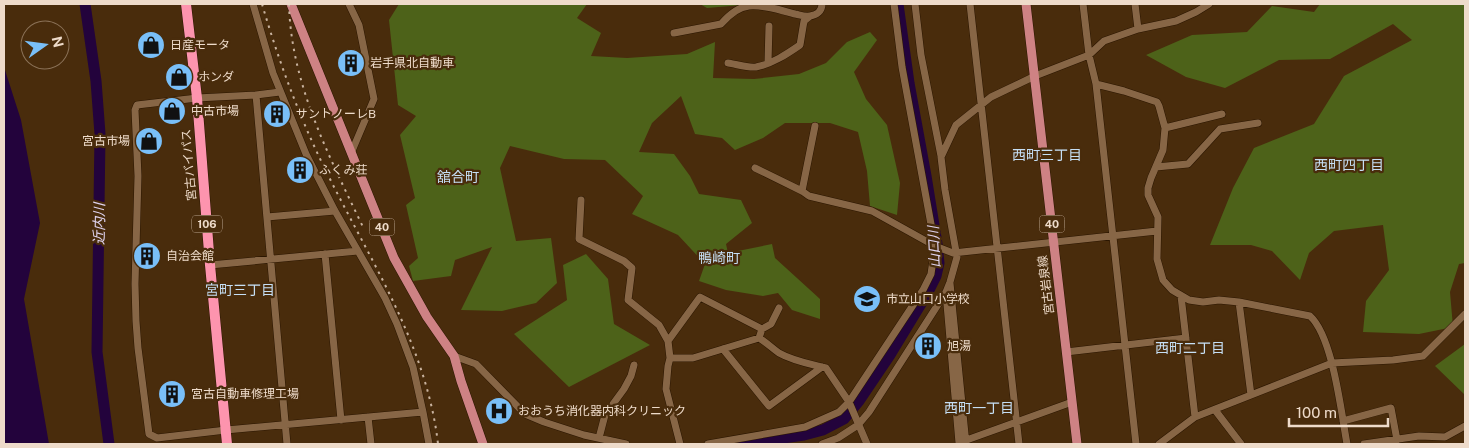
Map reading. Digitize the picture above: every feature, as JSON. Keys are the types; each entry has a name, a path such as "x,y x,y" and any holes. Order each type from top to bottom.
{"highway":[{"name":"宮古バイパス","path":"186,4 227,444"}],"main road":[{"name":"40","path":"291,4 394,258 427,317 454,356 483,444"},
{"name":"宮古岩泉線","path":"1026,4 1077,444"}],"street":[{"path":"253,4 273,73 306,154 335,211 386,298 397,324 413,367 429,444"},
{"path":"349,4 359,25 374,99 352,151"},
{"path":"728,63 755,67 786,55 800,45 804,21 808,17 817,14 822,8 822,4"},
{"path":"708,444 805,427 839,412 850,402 923,290 931,274 935,246 902,67 894,4"},
{"path":"822,444 838,438 870,412 946,292 957,257 941,157 921,55 916,4"},
{"path":"970,4 1019,444"},
{"path":"1083,4 1089,55 1096,84 1136,444"},
{"path":"1136,4 1138,28"},
{"path":"941,157 956,125 991,97 1035,76 1089,55 1104,42 1138,28 1176,21 1209,4"},
{"path":"674,33 721,24 727,16 748,6 766,7 808,17"},
{"path":"768,63 769,26"},
{"path":"1096,84 1124,90 1157,102 1159,106 1165,128 1163,150 1151,178 1148,195 1158,217 1157,259 1163,280 1172,290 1189,300 1239,302 1310,316 1316,322 1325,341 1332,363 1347,444"},
{"path":"280,92 196,98 137,105 135,110 138,176 135,284 138,348 150,434 157,438 423,412"},
{"path":"256,95 287,444"},
{"path":"1165,128 1222,114"},
{"path":"1156,167 1188,164 1220,129 1258,123"},
{"path":"802,191 815,126"},
{"path":"755,168 809,196 872,211 935,246 955,253 1157,231"},
{"path":"581,200 579,239 624,261 632,268 628,300 659,325 668,341 670,358 666,389 680,444"},
{"path":"266,217 335,211"},
{"path":"210,265 358,251"},
{"path":"325,254 341,420"},
{"path":"950,282 962,443"},
{"path":"946,292 962,443"},
{"path":"1181,296 1195,417"},
{"path":"668,341 700,297 762,329"},
{"path":"1239,302 1251,395"},
{"path":"759,338 762,329 771,324 779,308"},
{"path":"1159,444 1195,417 1332,363 1393,360 1424,356 1465,314"},
{"path":"670,358 693,358 759,338 777,352 790,358 826,368 850,402 867,444"},
{"path":"1066,352 1186,338"},
{"path":"723,349 769,406 822,367"},
{"path":"454,356 476,364 525,414 584,435 626,444"},
{"path":"600,438 605,415 624,389 634,365"},
{"path":"962,443 1072,402"},
{"path":"1343,421 1391,408 1397,440"},
{"path":"1215,410 1241,444"},
{"path":"368,417 371,444"},
{"path":"1364,444 1419,436 1445,437 1465,426"},
{"path":"584,435 587,444"}],"green space":[{"path":"399,4 587,4 577,18 601,33 591,56 627,58 687,54 715,42 713,78 754,79 799,74 826,63 847,42 870,32 877,40 854,72 866,99 887,125 900,183 897,215 870,206 867,171 858,132 830,123 785,123 763,138 735,150 722,138 695,134 681,96 652,123 639,152 674,154 690,176 699,194 741,200 752,223 726,244 728,253 772,244 775,258 820,299 820,319 792,310 778,293 763,296 726,290 699,281 705,264 678,235 632,214 643,196 605,160 564,159 510,146 500,168 516,241 551,238 557,283 536,303 502,311 461,310 492,247 455,260 451,276 413,281 409,266 418,258 406,205 415,198 400,135 416,116 398,105 389,20"},
{"path":"700,4 742,4 742,5 707,8"},
{"path":"1320,4 1465,4 1465,263 1459,264 1450,292 1453,327 1419,334 1363,332 1366,301 1389,270 1383,225 1334,231 1309,253 1300,280 1272,251 1251,245 1210,245 1233,188 1254,148 1314,124 1344,76 1412,40 1393,24 1330,59 1279,60 1225,88 1186,77 1146,55 1192,35 1247,32 1272,6 1314,12"},
{"path":"586,254 608,279 614,324 650,345 569,387 514,334 567,300 563,265"},
{"path":"1465,344 1465,395 1435,366"}],"shaded area":[{"path":"4,67 21,120 40,223 24,299 49,444 4,444"}],"waterway":[{"name":"近内川","path":"85,4 96,81 100,134 97,352 109,444"},
{"name":"山口川","path":"741,444 804,435 823,430 844,419 859,401 890,355 936,276 939,263 937,244 909,83 898,4"}],"railway":[{"path":"262,4 283,69 308,132 378,271 409,338 432,408 438,444"},
{"path":"289,4 291,34 304,91 325,146 363,227"}],"place":[{"name":"日産モータ","path":"151,45"},
{"name":"岩手県北自動車","path":"351,63"},
{"name":"ホンダ","path":"179,77"},
{"name":"中古市場","path":"172,111"},
{"name":"サントノーレB","path":"277,114"},
{"name":"宮古市場","path":"149,141"},
{"name":"ふくみ荘","path":"300,170"},
{"name":"自治会館","path":"147,256"},
{"name":"市立山口小学校","path":"867,299"},
{"name":"旭湯","path":"928,346"},
{"name":"宮古自動車修理工場","path":"172,394"},
{"name":"おおうち消化器内科クリニック","path":"499,411"}],"district":[{"name":"西町三丁目","path":"1047,155"},
{"name":"西町四丁目","path":"1349,165"},
{"name":"舘合町","path":"458,177"},
{"name":"鴨崎町","path":"719,258"},
{"name":"宮町三丁目","path":"240,290"},
{"name":"西町二丁目","path":"1190,348"},
{"name":"西町一丁目","path":"979,408"}]}
